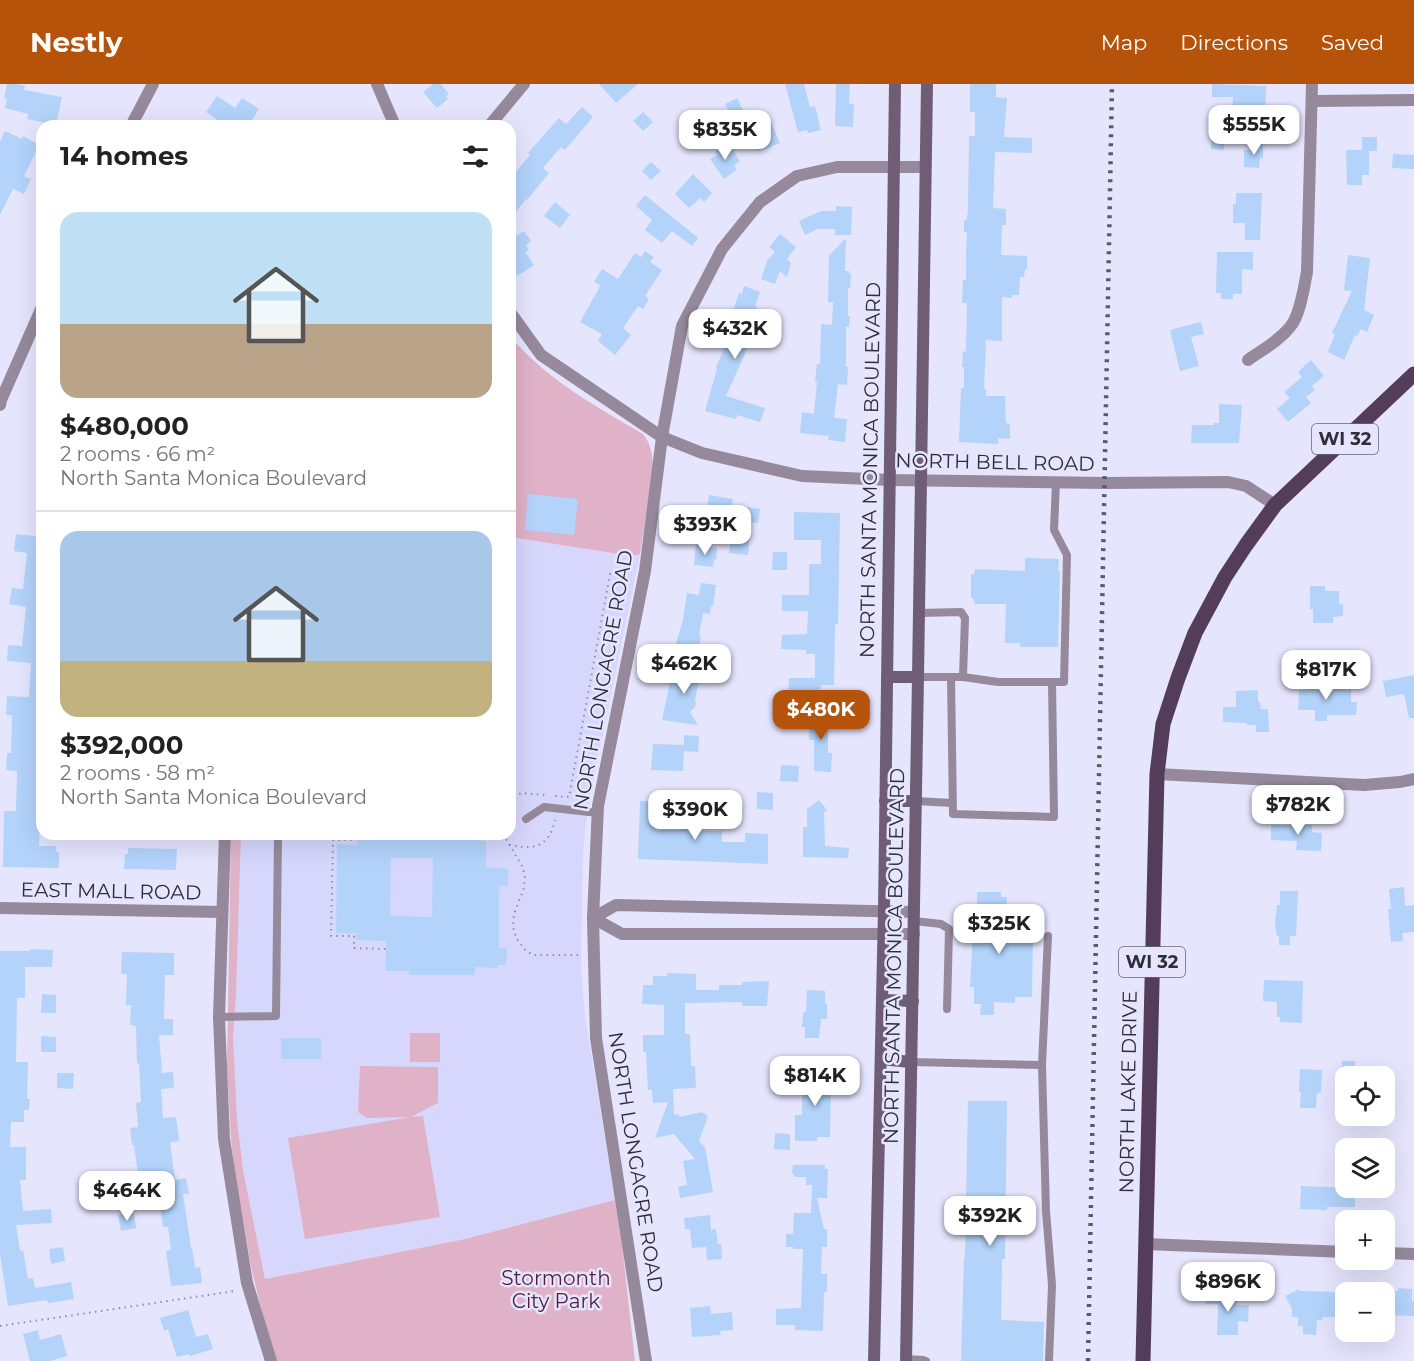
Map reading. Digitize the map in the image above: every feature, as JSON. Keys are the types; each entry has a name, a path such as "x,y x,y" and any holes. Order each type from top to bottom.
{"main road":[{"name":"NORTH LAKE DRIVE","path":"1143,1361 1157,774 1163,724 1195,633 1235,561 1275,504 1414,374"}],"street":[{"path":"377,84 392,120"},
{"path":"494,120 524,84"},
{"name":"NORTH SANTA MONICA BOULEVARD","path":"874,1361 884,934 895,84"},
{"name":"NORTH SANTA MONICA BOULEVARD","path":"906,1360 927,84"},
{"path":"1248,360 1292,326 1302,298 1307,272 1312,84"},
{"path":"134,120 150,85"},
{"path":"1312,101 1414,100"},
{"name":"NORTH LONGACRE ROAD","path":"646,1361 596,1038 593,918 598,806 645,571 662,437 682,326 722,249 760,202 797,176 837,167 925,167"},
{"path":"0,405 36,320"},
{"name":"NORTH BELL ROAD","path":"516,320 541,354 662,437 702,453 802,476 890,480 1228,482 1246,486 1275,504"},
{"path":"887,677 918,677"},
{"path":"1157,774 1364,785 1414,779"},
{"path":"885,801 916,801"},
{"path":"225,840 219,1017 224,1139 249,1289 271,1361"},
{"path":"593,918 616,905 884,910 914,922"},
{"name":"EAST MALL ROAD","path":"0,908 222,912"},
{"path":"593,918 622,934 884,934 914,922"},
{"path":"882,1000 913,1001"},
{"path":"881,1059 911,1062"},
{"path":"1145,1244 1335,1252"},
{"path":"1395,1253 1414,1254"}],"lane":[{"path":"918,677 963,677 998,682 1064,682 1067,555 1054,530 1056,482"},
{"path":"919,613 961,612 965,618 963,677"},
{"path":"951,677 953,814 1054,817 1052,682"},
{"path":"916,801 952,803"},
{"path":"526,819 544,807 598,813"},
{"path":"219,1017 276,1016 278,840"},
{"path":"914,922 941,924 949,930 947,1010"},
{"path":"1048,936 1042,1065 1046,1211 1052,1285 1049,1361"},
{"path":"911,1062 1042,1065"},
{"path":"906,1360 926,1361"}],"path":[{"path":"516,796 521,793 569,797 611,569"},
{"path":"509,845 530,848 539,846 552,832 555,820"},
{"path":"355,840 333,840 332,936 354,936 354,948 386,949"},
{"path":"506,840 525,875 524,888 514,914 513,927 516,938 526,951 534,955 594,955"},
{"path":"0,1326 249,1289"}],"shaded area":[{"path":"516,538 632,556 640,554 593,782 583,855 581,968 585,1016 615,1200 465,1239 265,1279 243,1170 237,1119 233,1036 241,840 516,840"}],"green space":[{"path":"516,342 555,379 646,438 651,452 653,472 640,554 632,556 516,538"},
{"name":"Stormonth City Park","path":"231,840 241,840 233,1036 237,1119 243,1170 265,1279 465,1239 615,1200 635,1361 277,1361 267,1332 251,1267 234,1167 227,1066"},
{"path":"410,1033 440,1033 440,1062 410,1062"},
{"path":"360,1066 438,1067 438,1103 411,1117 423,1116 440,1217 305,1239 288,1138 410,1117 367,1118 358,1112"}],"building":[{"path":"7,84 18,84 25,86 24,90 62,97 57,120 36,121 27,119 28,114 5,108 7,99 4,98"},
{"path":"433,84 441,84 449,94 446,96 448,99 437,108 423,92"},
{"path":"599,84 638,84 616,103"},
{"path":"785,84 804,84 810,107 815,106 821,130 808,133 807,130 798,132"},
{"path":"836,84 850,84 849,104 854,104 853,127 835,126"},
{"path":"970,84 996,84 996,97 1007,98 1004,137 1032,138 1032,153 995,152 993,208 1006,209 1006,225 1002,225 1001,255 1027,256 1027,269 1025,269 1024,277 1020,277 1019,295 1012,295 1012,298 1002,297 1002,341 986,340 984,389 986,389 986,396 1005,396 1006,423 1010,424 1010,439 998,438 998,444 959,442 961,388 964,388 963,351 966,352 967,303 962,303 963,280 966,280 967,232 964,232 964,220 967,220 968,208 969,136 975,136 975,112 970,112"},
{"path":"1212,84 1266,86 1265,120 1232,120 1233,97 1212,97"},
{"path":"217,96 235,108 242,98 259,109 252,120 217,120 206,112"},
{"path":"737,98 743,110 731,116 725,104"},
{"path":"582,107 593,117 565,150 561,147 543,168 549,173 516,212 516,172 530,155 528,153 559,118 566,124"},
{"path":"759,111 762,117 767,114 780,143 757,151 749,134 753,132 746,116"},
{"path":"643,112 653,122 643,131 633,121"},
{"path":"5,131 22,139 23,136 36,143 36,151 24,176 31,179 24,194 13,189 0,215 0,141"},
{"path":"1211,136 1225,136 1224,150 1211,149"},
{"path":"1362,137 1377,137 1377,151 1369,151 1369,175 1362,175 1362,185 1347,185 1346,150 1362,150"},
{"path":"728,143 740,161 734,166 737,169 724,179 710,159 717,155 715,152"},
{"path":"1250,143 1263,143 1263,158 1260,158 1259,168 1244,167 1244,150 1250,150"},
{"path":"1393,154 1414,155 1414,169 1392,168"},
{"path":"651,162 661,171 651,180 642,171"},
{"path":"693,174 712,193 704,202 700,198 689,208 675,194"},
{"path":"1236,193 1262,193 1260,240 1245,240 1245,223 1233,223 1233,204 1236,204"},
{"path":"645,195 698,238 692,246 672,231 662,243 645,230 652,220 636,206"},
{"path":"555,202 570,215 560,228 544,216"},
{"path":"836,206 852,207 851,235 835,235 835,229 818,229 805,235 799,221 821,211 836,211"},
{"path":"524,231 531,241 526,245 529,250 525,252 534,265 517,276 516,274 516,236"},
{"path":"780,234 796,247 787,259 791,263 787,277 780,271 775,284 761,279 768,259 775,252 769,247"},
{"path":"846,238 845,271 851,274 850,288 848,288 849,327 846,327 847,385 838,384 834,418 847,419 845,442 828,440 829,436 800,433 802,412 814,414 817,364 820,364 821,324 832,325 833,302 828,302 829,256"},
{"path":"645,251 654,257 650,262 662,270 645,296 649,299 643,309 638,306 623,328 631,335 615,355 598,341 602,334 580,322 599,288 600,285 594,282 602,269 618,279 635,253 641,257"},
{"path":"1217,252 1253,252 1253,270 1242,269 1242,294 1233,294 1233,299 1221,299 1221,293 1216,293"},
{"path":"1348,255 1370,258 1364,310 1374,315 1367,332 1361,329 1357,336 1355,335 1344,360 1328,352 1335,334 1332,333 1352,291 1344,290"},
{"path":"744,286 760,292 752,321 756,322 726,396 765,408 760,422 737,415 736,419 705,411 716,368 724,348 721,346 739,293 742,294"},
{"path":"1201,322 1204,334 1191,337 1199,366 1180,371 1170,330"},
{"path":"1311,360 1324,376 1312,386 1315,390 1306,397 1311,403 1288,422 1277,409 1290,398 1284,392 1302,377 1298,372"},
{"path":"1219,404 1242,405 1239,443 1191,443 1192,425 1219,423"},
{"path":"528,494 578,499 574,535 525,530"},
{"path":"709,495 733,499 732,505 760,509 758,523 751,522 748,555 729,553 733,521 706,515"},
{"path":"794,512 840,513 838,624 835,624 834,685 821,685 818,690 818,700 788,700 789,678 815,678 815,654 806,654 806,650 781,649 782,635 807,634 808,611 782,611 782,595 809,595 809,564 821,564 821,540 794,540"},
{"path":"16,534 36,536 36,840 39,840 39,846 56,846 56,852 59,852 59,868 3,867 4,811 16,811 17,771 6,770 7,753 11,753 12,715 6,715 7,696 29,697 31,663 7,661 8,645 22,646 26,607 9,604 12,588 23,589 27,553 14,551"},
{"path":"696,545 717,548 713,567 694,565"},
{"path":"773,552 787,552 787,570 772,570"},
{"path":"1025,558 1059,559 1058,647 1020,647 1020,643 1005,643 1006,604 975,604 971,598 971,574 974,574 975,569 1025,571"},
{"path":"701,583 716,585 710,614 703,613 699,636 701,637 696,656 674,651 683,620 687,593 699,595"},
{"path":"1310,586 1325,586 1325,591 1339,591 1339,604 1343,604 1343,616 1333,617 1333,623 1313,623 1313,609 1310,609"},
{"path":"689,657 703,661 701,666 704,667 699,678 695,707 690,712 698,725 662,720 670,682 682,684"},
{"path":"1414,675 1414,718 1409,718 1404,694 1386,697 1383,681"},
{"path":"1306,682 1321,682 1321,688 1351,689 1351,702 1357,702 1356,715 1327,715 1327,721 1315,721 1315,710 1298,710 1299,690 1306,690"},
{"path":"1258,690 1258,702 1260,702 1261,709 1268,711 1269,732 1256,732 1256,725 1247,725 1247,723 1223,722 1223,707 1236,707 1236,691"},
{"path":"809,714 833,715 833,729 828,729 828,753 832,753 831,772 814,771 814,740 809,740"},
{"path":"684,735 699,736 698,752 684,751 683,771 651,770 653,744 684,745"},
{"path":"781,765 799,766 798,782 780,781"},
{"path":"757,792 773,793 773,810 757,809"},
{"path":"718,800 733,800 733,818 718,818"},
{"path":"819,800 827,810 824,812 825,846 849,848 848,858 803,857 803,827 807,827 807,809"},
{"path":"640,801 656,801 656,830 681,830 681,801 694,801 694,831 722,831 722,842 745,842 745,833 768,834 768,864 638,859"},
{"path":"1271,825 1312,825 1312,832 1322,833 1321,851 1296,850 1297,841 1271,840"},
{"path":"357,840 486,841 486,867 508,869 508,886 499,886 499,948 507,948 506,965 498,965 498,968 475,967 475,975 409,975 409,971 386,971 386,941 356,940 357,933 336,933 337,844 357,845","holes":["391,858 433,858 432,917 390,916"]},
{"path":"128,848 177,849 176,870 124,869 125,854 128,854"},
{"path":"1404,887 1405,906 1414,905 1414,932 1402,933 1403,941 1391,942 1389,889"},
{"path":"1280,891 1298,891 1296,936 1290,936 1290,945 1279,945 1279,936 1277,936 1275,923 1277,905 1280,905"},
{"path":"977,892 1001,892 1001,897 1007,897 1006,920 1017,920 1016,926 1033,927 1032,997 1015,997 1015,1003 994,1002 994,1015 980,1015 981,1004 974,1004 974,987 970,987 973,934 969,934 970,917 975,917 977,913"},
{"path":"30,949 53,950 52,967 25,967 25,998 17,998 16,1062 28,1062 27,1099 30,1099 29,1110 24,1110 24,1122 11,1122 10,1147 26,1147 26,1180 20,1180 23,1211 51,1209 52,1223 16,1225 28,1279 33,1278 35,1288 71,1282 74,1299 48,1303 47,1300 8,1306 0,1254 0,951 30,951"},
{"path":"122,952 174,953 174,975 165,975 164,1019 173,1019 173,1035 159,1035 162,1073 173,1072 174,1088 161,1089 163,1118 176,1117 179,1141 170,1142 175,1180 186,1178 189,1194 183,1194 191,1248 195,1268 200,1267 202,1283 171,1286 166,1251 171,1250 168,1227 163,1227 159,1197 156,1198 152,1172 138,1174 130,1128 138,1127 136,1103 141,1102 139,1063 137,1064 136,1026 130,1025 131,1005 126,1005 127,974 121,974"},
{"path":"667,973 696,974 696,990 719,990 719,985 742,985 742,982 769,981 767,1006 742,1006 742,1002 685,1003 685,1034 690,1034 691,1066 695,1066 696,1088 673,1089 674,1115 679,1114 679,1117 702,1112 708,1116 699,1141 705,1147 713,1192 680,1198 678,1187 687,1185 683,1161 695,1159 674,1134 655,1138 668,1102 653,1103 652,1090 648,1090 646,1052 643,1052 643,1035 664,1035 664,1005 642,1004 643,985 653,985 653,976 667,976"},
{"path":"1264,980 1303,981 1302,1023 1280,1022 1280,1017 1277,1017 1277,1002 1263,1001"},
{"path":"807,990 825,991 827,1019 821,1019 819,1038 805,1038 805,1027 802,1027 803,1014 806,1012"},
{"path":"42,994 56,995 56,1013 41,1013"},
{"path":"41,1036 56,1037 56,1052 41,1052"},
{"path":"281,1038 321,1038 321,1059 281,1059"},
{"path":"1342,1061 1355,1061 1355,1066 1342,1066"},
{"path":"808,1067 829,1068 829,1080 831,1080 830,1137 817,1137 817,1141 795,1141 795,1115 802,1115 802,1081 808,1081"},
{"path":"1300,1069 1322,1070 1321,1092 1317,1093 1316,1108 1300,1108"},
{"path":"57,1073 74,1073 73,1089 57,1088"},
{"path":"968,1101 1007,1101 1005,1259 1002,1259 1001,1320 1044,1322 1043,1361 961,1361"},
{"path":"775,1133 790,1134 790,1150 774,1149"},
{"path":"793,1165 825,1165 825,1169 828,1169 827,1198 817,1198 824,1229 827,1229 827,1247 822,1247 821,1274 827,1274 823,1331 795,1330 795,1325 776,1325 776,1309 801,1308 803,1249 786,1247 786,1234 793,1234 794,1213 811,1213 812,1185 806,1185 806,1177 795,1177 792,1172"},
{"path":"1301,1186 1335,1187 1335,1198 1355,1198 1355,1207 1327,1207 1327,1210 1300,1209"},
{"path":"134,1213 136,1228 121,1231 118,1215"},
{"path":"710,1215 711,1230 716,1229 718,1244 721,1244 722,1259 707,1260 706,1247 692,1248 690,1229 685,1229 684,1218"},
{"path":"63,1247 65,1261 51,1264 49,1249"},
{"path":"1398,1288 1412,1289 1414,1316 1395,1315 1395,1291 1398,1291"},
{"path":"1207,1289 1221,1290 1221,1300 1237,1300 1237,1305 1249,1305 1248,1322 1238,1321 1238,1335 1217,1335 1218,1304 1206,1304"},
{"path":"1299,1289 1300,1291 1335,1292 1335,1317 1323,1317 1322,1320 1317,1320 1316,1335 1303,1334 1303,1326 1298,1326 1298,1317 1292,1317 1292,1309 1285,1296"},
{"path":"710,1306 711,1314 732,1312 733,1330 720,1331 721,1335 692,1337 690,1308"},
{"path":"188,1310 196,1337 208,1334 213,1349 190,1356 189,1354 177,1357 168,1329 164,1331 160,1318"},
{"path":"38,1330 40,1340 61,1334 67,1356 50,1361 30,1361 23,1334"}],"railway":[{"path":"1088,1361 1112,84"}]}
